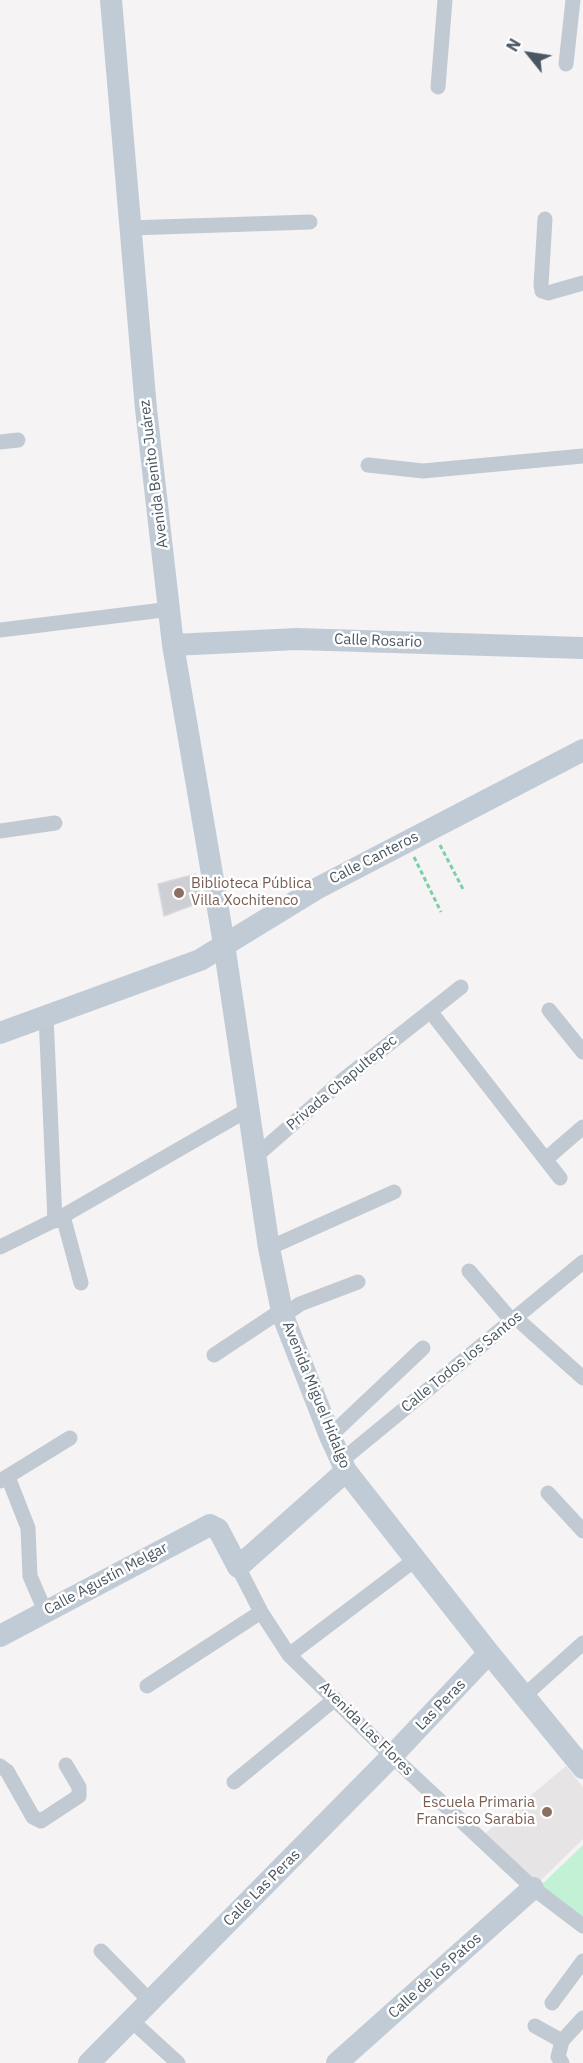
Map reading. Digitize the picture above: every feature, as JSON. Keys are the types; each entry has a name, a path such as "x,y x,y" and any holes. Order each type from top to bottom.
{"street":[{"name":"Avenida Benito Juárez","path":"111,0 146,409 171,609 173,645 224,944"},
{"path":"438,87 445,0"},
{"path":"566,64 573,0"},
{"path":"545,219 542,291 549,293 583,283"},
{"path":"130,228 310,222"},
{"path":"0,442 18,440"},
{"path":"368,465 423,471 583,456"},
{"path":"0,630 171,609"},
{"name":"Calle Rosario","path":"173,645 297,639 583,648"},
{"name":"Calle Canteros","path":"0,1033 200,960 316,889 583,750"},
{"path":"0,831 55,823"},
{"name":"Avenida Miguel Hidalgo","path":"224,944 268,1248 282,1313 343,1466 489,1653 583,1768"},
{"name":"Privada Chapultepec","path":"256,1156 343,1080 461,987"},
{"path":"549,1010 583,1053"},
{"path":"429,1011 560,1178"},
{"path":"46,1015 59,1219 81,1284"},
{"path":"0,1247 59,1219 249,1109"},
{"path":"546,1159 583,1127"},
{"path":"268,1248 394,1192"},
{"name":"Calle Todos los Santos","path":"343,1466 583,1262"},
{"path":"469,1271 514,1320 583,1378"},
{"path":"214,1354 300,1304 358,1282"},
{"path":"330,1436 423,1348"},
{"path":"45,1611 30,1576 28,1528 4,1479 70,1438"},
{"path":"238,1568 343,1466"},
{"path":"548,1493 583,1531"},
{"name":"Avenida Las Flores","path":"213,1525 218,1529 261,1612 289,1655 532,1888 583,1926"},
{"name":"Calle Agustín Melgar","path":"0,1636 207,1526 213,1525"},
{"path":"289,1655 416,1559"},
{"path":"147,1686 261,1612"},
{"path":"524,1696 583,1643"},
{"name":"Las Peras","path":"392,1756 489,1653"},
{"path":"234,1782 335,1699"},
{"name":"Calle Las Peras","path":"89,2063 392,1756"},
{"path":"0,1766 7,1771 33,1817 41,1821 79,1796 78,1787 66,1765"},
{"name":"Calle de los Patos","path":"337,2063 532,1888"},
{"path":"101,1951 150,2001"},
{"path":"552,2003 583,1961"},
{"path":"562,2063 558,2057 562,2041 583,2018"},
{"path":"131,2020 178,2063"},
{"path":"535,2026 562,2041"}],"path":[{"path":"432,829 464,891"},
{"path":"407,842 441,912"}],"shaded area":[{"name":"Escuela Primaria Francisco Sarabia","path":"566,1766 583,1787 583,1839 535,1886 481,1837"}],"green space":[{"path":"583,1845 583,1925 536,1890"}],"building":[{"name":"Biblioteca Pública Villa Xochitenco","path":"196,874 201,902 164,916 158,884"}],"place":[{"name":"Biblioteca Pública Villa Xochitenco","path":"179,893"},
{"name":"Escuela Primaria Francisco Sarabia","path":"547,1812"}]}
